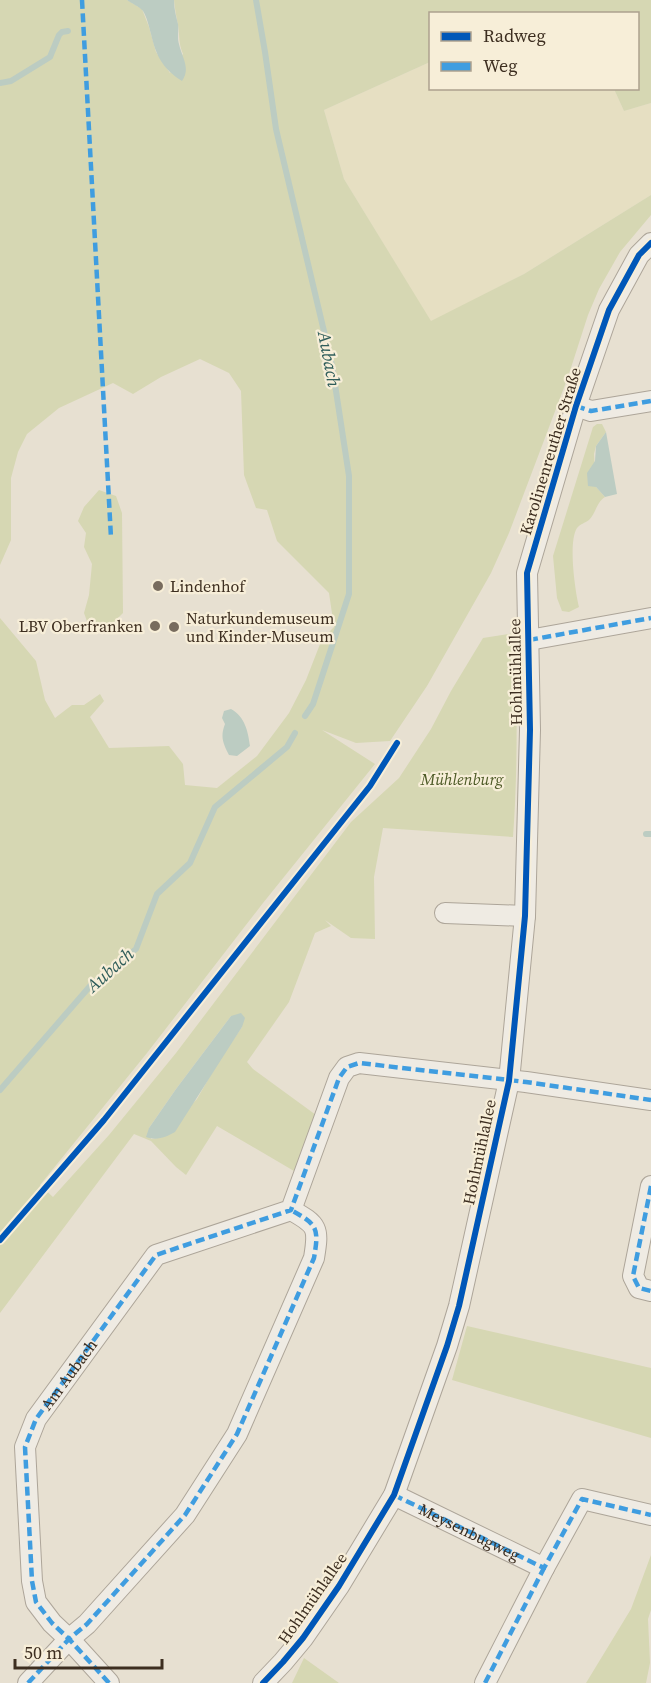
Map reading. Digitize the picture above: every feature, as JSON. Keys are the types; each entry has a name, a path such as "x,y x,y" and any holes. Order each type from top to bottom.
{"street":[{"name":"Karolinenreuther Straße","path":"526,573 576,406 609,310 639,255 651,243"},
{"path":"576,406 591,411 651,401"},
{"name":"Hohlmühlallee","path":"263,1683 303,1638 339,1586 394,1495 459,1306 509,1081 525,916 530,785 526,573"},
{"path":"529,640 651,618"},
{"path":"445,914 525,916"},
{"path":"28,1683 69,1639 87,1624 185,1515 237,1434 314,1258 317,1237 311,1221 291,1210 339,1078 347,1067 359,1063 526,1082 651,1100"},
{"path":"651,1186 633,1276 639,1288 651,1291"},
{"name":"Am Aubach","path":"109,1683 52,1623 36,1602 32,1581 25,1447 36,1419 156,1255 291,1210"},
{"name":"Meysenbugweg","path":"394,1495 544,1568"},
{"path":"485,1683 582,1499 651,1515"}],"shaded area":[{"path":"127,0 174,0 178,42 186,67 182,81 161,61 143,11"},
{"path":"429,62 429,90 614,90 624,111 651,103 651,195 524,274 431,322 344,179 324,110"},
{"path":"606,432 617,494 605,497 596,487 588,486 587,473 595,461 596,446"},
{"path":"231,709 243,720 250,746 237,756 229,755 223,740 225,724 222,718 224,711"},
{"path":"241,1013 245,1018 242,1027 175,1132 161,1138 146,1137 149,1128 176,1089 231,1016"}],"green space":[{"name":"Mühlenburg","path":"0,0 127,0 142,9 156,52 170,73 183,54 174,0 651,0 651,103 624,111 614,90 639,90 639,12 429,12 429,62 324,110 344,179 431,321 524,274 651,195 651,215 620,252 599,289 509,533 491,573 427,686 390,741 356,743 322,730 375,764 40,1185 53,1197 109,1135 176,1053 351,822 399,778 431,729 483,638 515,633 517,735 513,837 383,828 374,877 375,939 351,938 325,920 331,926 315,933 289,1002 247,1062 253,1069 316,1115 294,1171 217,1126 186,1175 151,1141 134,1134 0,1313 0,618 36,661 45,700 55,718 72,705 84,705 100,694 104,701 90,717 109,748 169,746 183,764 185,785 217,788 257,756 289,713 306,680 322,639 334,627 329,593 277,541 267,510 256,508 244,475 241,391 229,373 200,359 161,377 133,394 113,383 59,408 27,434 18,452 11,478 11,540 0,565","holes":["231,1016 242,1027 197,1099 158,1138 151,1139 149,1128"]},
{"path":"602,424 606,432 596,446 594,454 596,487 605,497 589,520 577,528 574,535 573,566 579,607 569,612 562,611 557,598 553,556 593,427"},
{"path":"99,490 116,496 122,513 123,613 106,630 88,624 84,613 89,595 92,564 84,547 86,533 78,521 84,507"},
{"path":"467,1326 651,1368 651,1438 452,1380"},
{"path":"651,1555 651,1610 648,1619 650,1663 646,1683 586,1683 631,1609"},
{"path":"304,1658 339,1683 292,1683"}],"waterway":[{"name":"Aubach","path":"256,0 276,129 332,365 349,476 349,594 313,704 305,716"},
{"path":"0,83 11,81 50,57 59,35 68,31"},
{"name":"Aubach","path":"0,1090 91,985 136,949 157,894 190,863 215,807 287,747 295,733"},
{"path":"646,834 651,834"}],"marked path":[{"path":"82,0 111,538"},
{"path":"576,406 591,411 651,401"},
{"path":"529,640 651,618"},
{"path":"109,1683 52,1623 36,1602 32,1581 25,1447 36,1419 156,1255 291,1210 339,1078 347,1067 359,1063 526,1082 651,1100"},
{"path":"651,1186 633,1276 639,1288 651,1291"},
{"path":"28,1683 69,1639 87,1624 185,1515 237,1434 314,1258 316,1240 314,1228 307,1220 291,1210"},
{"path":"394,1495 544,1568 582,1499 651,1515"},
{"path":"485,1683 544,1568"}],"cycle path":[{"path":"263,1683 303,1638 339,1586 394,1495 459,1306 509,1081 525,916 530,730 527,573 576,406 609,310 639,255 651,243"},
{"path":"0,1240 104,1120 370,786 397,743"}],"place":[{"name":"Lindenhof","path":"158,586"},
{"name":"LBV Oberfranken","path":"155,626"},
{"name":"Naturkundemuseum und Kinder-Museum","path":"174,627"}]}
